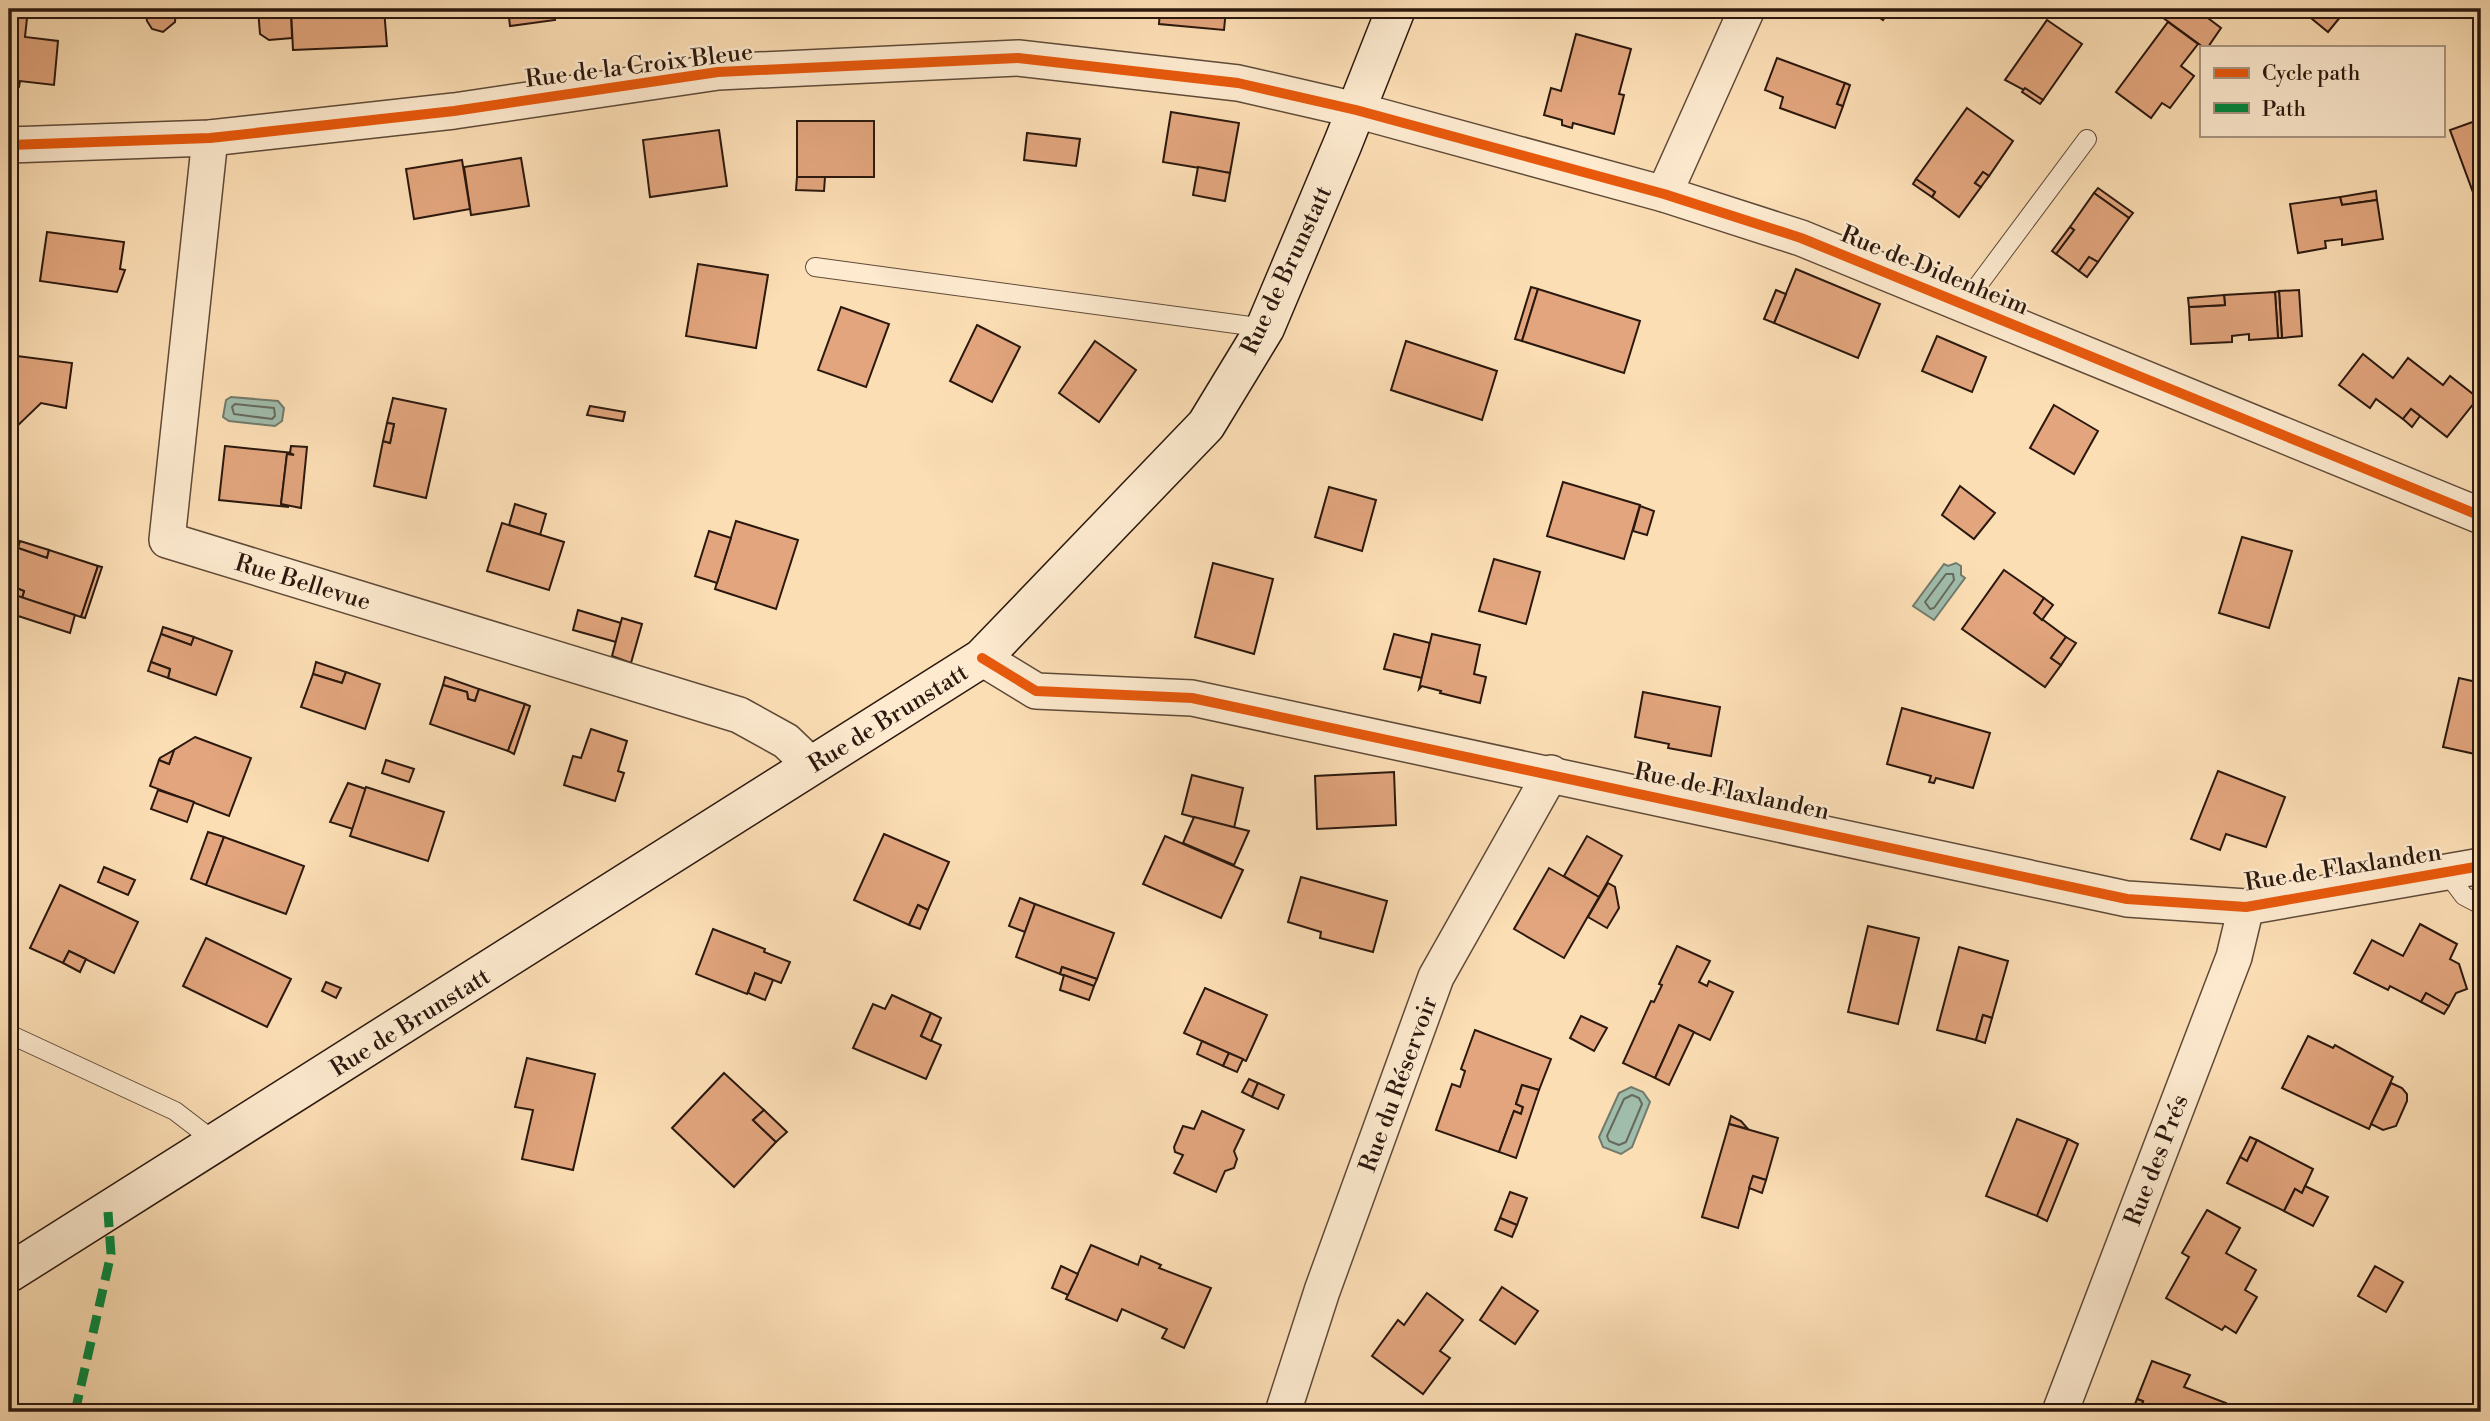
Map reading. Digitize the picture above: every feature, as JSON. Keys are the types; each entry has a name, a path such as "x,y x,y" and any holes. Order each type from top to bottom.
{"main road":[{"name":"Rue de Brunstatt","path":"9,1273 218,1144 982,658 1206,425 1265,328 1396,9"}],"street":[{"path":"1664,194 1747,9"},
{"name":"Rue de la Croix Bleue","path":"9,145 210,138 454,111 718,72 1018,58 1122,67 1238,83 1356,110"},
{"name":"Rue de Didenheim","path":"1356,110 1664,194 1801,238 2481,516"},
{"name":"Rue Bellevue","path":"210,138 167,540 739,715 786,741 812,766"},
{"name":"Rue de Flaxlanden","path":"982,658 1036,691 1192,698 2127,898 2245,906 2481,866"},
{"name":"Rue du Réservoir","path":"1283,1412 1322,1291 1436,977 1551,773"},
{"name":"Rue des Prés","path":"2060,1412 2234,957 2245,906"}],"lane":[{"path":"1964,304 2087,139"},
{"path":"814,267 1265,328"},
{"path":"2446,872 2464,896 2481,905"},
{"path":"9,1034 175,1111 218,1144"}],"water":[{"path":"231,397 278,401 284,408 282,421 275,426 229,421 223,417 226,400"},
{"path":"1956,563 1961,566 1961,575 1965,578 1934,620 1913,606 1944,564 1948,566"},
{"path":"1631,1087 1643,1092 1650,1102 1632,1147 1621,1154 1603,1147 1599,1137 1619,1093"}],"building":[{"path":"9,9 28,9 25,37 58,41 54,85 20,81 19,87 9,86"},
{"path":"145,9 176,9 175,22 163,32 152,29"},
{"path":"258,9 291,9 292,38 269,40 260,34"},
{"path":"291,9 384,9 387,46 293,50"},
{"path":"508,9 603,9 554,15 555,20 510,26"},
{"path":"1160,9 1226,9 1224,30 1159,24"},
{"path":"1867,9 1890,9 1883,20"},
{"path":"2151,9 2196,9 2221,28 2209,46 2202,46"},
{"path":"2300,9 2345,9 2346,10 2328,32"},
{"path":"2047,20 2082,44 2043,100 2005,80"},
{"path":"2168,22 2198,44 2181,66 2194,76 2170,108 2162,103 2151,118 2116,92"},
{"path":"1576,34 1631,49 1619,94 1624,95 1614,134 1573,123 1572,128 1562,125 1562,120 1544,115 1551,88 1561,91"},
{"path":"1777,58 1845,83 1837,104 1843,106 1835,128 1780,108 1783,97 1765,90"},
{"path":"1845,83 1850,85 1843,106 1837,104"},
{"path":"2025,88 2043,100 2040,104 2022,92"},
{"path":"1967,108 2013,141 1989,176 1983,172 1975,183 1981,187 1959,217 1932,197 1935,192 1916,179"},
{"path":"1171,112 1239,123 1230,173 1163,162"},
{"path":"2481,119 2481,193 2474,195 2450,130"},
{"path":"797,121 874,121 874,177 797,177"},
{"path":"719,130 727,186 650,197 643,140"},
{"path":"1027,133 1080,139 1076,166 1024,160"},
{"path":"521,158 529,206 471,215 464,167"},
{"path":"462,160 470,209 414,219 406,169"},
{"path":"1198,167 1230,173 1225,201 1193,195"},
{"path":"1983,172 1989,176 1981,187 1975,183"},
{"path":"797,177 825,177 824,191 796,190"},
{"path":"1916,179 1935,192 1932,197 1913,184"},
{"path":"2098,188 2133,213 2129,218 2094,193"},
{"path":"2376,191 2377,200 2342,205 2340,197"},
{"path":"2094,193 2129,218 2098,262 2089,257 2079,271 2056,254 2074,230 2070,227"},
{"path":"2340,197 2342,205 2377,200 2383,239 2342,245 2342,239 2325,241 2326,248 2298,253 2290,204"},
{"path":"2070,227 2074,230 2056,254 2052,251"},
{"path":"47,232 124,242 120,269 125,270 117,292 40,281"},
{"path":"2089,257 2098,262 2087,277 2079,271"},
{"path":"698,264 768,275 756,348 686,336"},
{"path":"1796,269 1880,304 1858,358 1774,323"},
{"path":"1531,287 1538,289 1522,341 1515,339"},
{"path":"1538,289 1640,321 1624,373 1522,341"},
{"path":"1776,290 1786,294 1774,323 1764,319"},
{"path":"2299,290 2302,336 2282,338 2279,291"},
{"path":"2279,291 2282,338 2278,338 2275,292"},
{"path":"2275,292 2278,338 2249,340 2249,334 2232,336 2232,342 2191,344 2189,307 2225,305 2224,295"},
{"path":"2224,295 2225,305 2189,307 2188,298"},
{"path":"841,307 889,324 866,387 818,370"},
{"path":"977,325 1020,347 992,402 950,381"},
{"path":"1937,336 1986,357 1972,392 1922,371"},
{"path":"1095,341 1136,370 1099,422 1059,393"},
{"path":"1406,341 1497,371 1482,420 1391,390"},
{"path":"2363,354 2393,378 2408,358 2443,385 2450,376 2478,398 2447,437 2411,409 2403,419 2376,399 2370,408 2339,385"},
{"path":"17,356 72,363 66,408 41,403 9,434 9,363"},
{"path":"393,398 446,409 426,498 374,486 383,441 390,443 394,424 387,423"},
{"path":"2054,405 2098,431 2074,474 2030,448"},
{"path":"590,406 625,412 623,421 587,415"},
{"path":"2411,409 2420,416 2412,427 2403,419"},
{"path":"387,423 394,424 390,443 383,441"},
{"path":"225,446 294,453 287,454 281,504 289,507 219,500"},
{"path":"291,446 307,447 301,508 281,504 287,454 294,455 290,453"},
{"path":"1563,482 1640,505 1624,559 1547,536"},
{"path":"1960,486 1995,513 1974,539 1942,515"},
{"path":"1329,487 1376,500 1362,551 1315,537"},
{"path":"515,504 546,514 540,535 509,525"},
{"path":"1640,506 1654,511 1647,535 1633,531"},
{"path":"736,521 798,540 776,609 715,589"},
{"path":"502,523 564,542 549,590 487,571"},
{"path":"709,531 731,538 717,583 695,576"},
{"path":"2242,537 2292,551 2269,628 2219,613"},
{"path":"20,541 49,550 47,558 18,548"},
{"path":"18,548 47,558 49,550 98,566 81,617 22,598 24,591 9,585 9,575"},
{"path":"1494,559 1540,572 1526,624 1479,611"},
{"path":"1213,563 1273,579 1254,654 1195,637"},
{"path":"98,566 102,567 85,618 81,617"},
{"path":"2004,570 2044,598 2034,613 2066,637 2051,658 2061,665 2045,687 1962,629"},
{"path":"9,585 24,591 22,598 9,593"},
{"path":"9,593 75,615 70,633 9,613"},
{"path":"2044,598 2053,605 2042,620 2034,613"},
{"path":"578,610 621,623 616,642 573,630"},
{"path":"622,618 642,624 631,663 612,656"},
{"path":"163,627 194,637 191,645 161,634"},
{"path":"161,634 191,645 194,637 232,651 216,695 168,678 170,669 151,662"},
{"path":"1394,634 1430,643 1422,678 1384,669"},
{"path":"1432,634 1480,645 1474,674 1486,677 1480,703 1422,686 1419,689"},
{"path":"2066,637 2076,643 2061,665 2051,658"},
{"path":"151,662 170,669 168,678 148,671"},
{"path":"316,662 346,672 342,683 313,674"},
{"path":"346,672 380,684 365,729 301,707 313,674 342,683"},
{"path":"445,677 479,689 475,701 468,699 467,692 443,685"},
{"path":"2459,678 2481,683 2481,752 2476,751 2475,754 2443,747"},
{"path":"443,685 467,692 468,699 475,701 479,689 525,704 508,751 430,724"},
{"path":"1643,692 1720,707 1711,756 1668,748 1669,744 1635,737"},
{"path":"525,704 530,706 514,754 508,751"},
{"path":"1902,708 1990,733 1973,788 1936,778 1934,783 1929,782 1931,776 1887,764"},
{"path":"591,729 627,741 618,771 624,773 615,801 564,785 573,756 581,758"},
{"path":"195,737 251,758 229,816 150,786 159,760 169,764 174,750"},
{"path":"174,750 169,764 159,760 160,758"},
{"path":"386,760 414,769 409,782 382,773"},
{"path":"2218,771 2285,797 2266,847 2226,834 2220,850 2191,839"},
{"path":"1394,772 1396,825 1317,829 1315,776"},
{"path":"1192,775 1243,788 1234,828 1182,814"},
{"path":"348,783 366,789 353,829 330,822"},
{"path":"366,787 444,812 428,861 350,836"},
{"path":"158,790 194,802 187,822 151,809"},
{"path":"1194,817 1249,831 1234,865 1183,843"},
{"path":"208,832 224,837 206,885 191,879"},
{"path":"884,834 949,862 928,910 918,905 909,925 854,900"},
{"path":"1165,836 1243,870 1221,918 1143,884"},
{"path":"1587,836 1622,856 1599,897 1564,876"},
{"path":"224,837 304,866 286,914 206,885"},
{"path":"104,867 135,880 128,895 98,882"},
{"path":"1549,868 1599,897 1564,958 1514,929"},
{"path":"1301,877 1387,901 1373,952 1320,938 1321,932 1288,922"},
{"path":"1608,883 1615,887 1619,908 1607,928 1588,917"},
{"path":"60,885 138,922 114,973 69,951 63,963 30,948"},
{"path":"1020,898 1035,904 1025,932 1009,926"},
{"path":"1035,904 1114,933 1097,979 1062,967 1060,974 1016,957"},
{"path":"918,905 928,910 920,929 909,925"},
{"path":"2420,924 2457,944 2450,959 2459,964 2467,989 2456,993 2449,1006 2426,993 2421,1002 2390,986 2388,990 2354,973 2372,940 2403,956"},
{"path":"1868,926 1919,938 1898,1024 1848,1012"},
{"path":"713,929 765,949 764,952 790,962 781,983 755,973 747,994 696,974"},
{"path":"206,938 291,979 267,1027 183,986"},
{"path":"1677,946 1710,961 1699,982 1707,986 1709,981 1733,992 1710,1040 1679,1025 1655,1078 1623,1063 1651,1001 1654,1002 1662,985 1659,984"},
{"path":"1959,947 2008,961 1992,1018 1983,1015 1976,1040 1937,1030"},
{"path":"69,951 86,959 80,972 63,963"},
{"path":"1062,967 1097,979 1094,986 1060,974"},
{"path":"755,973 773,980 765,1000 748,993"},
{"path":"1064,975 1094,986 1089,1000 1060,990"},
{"path":"326,982 341,988 336,998 322,991"},
{"path":"1205,988 1267,1015 1246,1061 1184,1033"},
{"path":"2426,993 2449,1006 2444,1014 2421,1002"},
{"path":"892,995 931,1013 921,1036 941,1045 926,1079 853,1048 873,1004 885,1009"},
{"path":"931,1013 941,1018 931,1041 921,1036"},
{"path":"1983,1015 1992,1018 1985,1043 1976,1040"},
{"path":"1581,1016 1607,1028 1594,1051 1570,1038"},
{"path":"1679,1025 1694,1032 1669,1085 1655,1078"},
{"path":"1475,1030 1551,1059 1539,1090 1522,1085 1516,1104 1523,1107 1521,1114 1514,1111 1499,1152 1436,1130 1452,1084 1460,1087 1465,1071 1461,1069"},
{"path":"2308,1036 2333,1048 2335,1045 2393,1077 2369,1129 2282,1088"},
{"path":"1202,1041 1229,1053 1223,1066 1197,1054"},
{"path":"1229,1053 1243,1059 1237,1072 1223,1066"},
{"path":"527,1058 595,1074 573,1170 522,1159 533,1110 515,1107"},
{"path":"724,1073 764,1110 753,1120 776,1142 734,1187 672,1128"},
{"path":"1249,1079 1258,1083 1252,1097 1242,1092"},
{"path":"1258,1083 1284,1095 1278,1109 1252,1097"},
{"path":"2391,1083 2402,1088 2407,1094 2407,1101 2396,1126 2383,1130 2371,1124"},
{"path":"1522,1085 1539,1090 1516,1158 1499,1152 1514,1111 1521,1114 1523,1107 1516,1104"},
{"path":"764,1110 787,1132 776,1142 753,1120"},
{"path":"1202,1111 1244,1130 1234,1151 1237,1159 1234,1168 1225,1171 1216,1192 1174,1173 1183,1155 1175,1152 1174,1147 1183,1126 1194,1129"},
{"path":"1731,1116 1741,1121 1748,1129 1729,1124"},
{"path":"2017,1119 2068,1139 2037,1216 1986,1196"},
{"path":"1729,1124 1778,1138 1766,1180 1753,1176 1738,1228 1702,1217"},
{"path":"2250,1137 2257,1140 2247,1161 2240,1157"},
{"path":"2068,1139 2078,1144 2047,1221 2037,1216"},
{"path":"2257,1140 2313,1169 2302,1193 2295,1189 2284,1211 2227,1183 2240,1157 2247,1161"},
{"path":"1753,1176 1766,1180 1762,1193 1749,1188"},
{"path":"2305,1186 2328,1197 2313,1226 2284,1211 2295,1189 2302,1193"},
{"path":"1510,1192 1527,1198 1517,1225 1500,1218"},
{"path":"2207,1210 2240,1228 2226,1253 2256,1270 2245,1290 2257,1297 2236,1333 2225,1326 2222,1330 2166,1298 2189,1257 2182,1253"},
{"path":"1500,1218 1517,1225 1512,1237 1495,1230"},
{"path":"1091,1245 1138,1265 1141,1256 1161,1265 1159,1268 1211,1288 1184,1348 1162,1338 1167,1329 1122,1309 1117,1321 1066,1299"},
{"path":"1061,1266 1078,1274 1068,1295 1052,1288"},
{"path":"2375,1266 2403,1282 2386,1312 2358,1296"},
{"path":"1502,1287 1538,1311 1515,1344 1480,1320"},
{"path":"1427,1293 1463,1320 1440,1351 1450,1358 1423,1394 1372,1356 1398,1320 1404,1325"},
{"path":"2152,1361 2190,1375 2184,1387 2226,1403 2222,1412 2139,1412 2143,1401 2137,1399"},
{"path":"2137,1399 2143,1401 2139,1412 2132,1412"}],"marked path":[{"path":"75,1412 111,1254 108,1212"}],"cycle path":[{"path":"9,145 210,138 454,111 718,72 1018,58 1238,83 1356,110 1664,194 1801,238 2481,516"},
{"path":"982,658 1036,691 1192,698 2127,899 2246,907 2481,866"}]}
